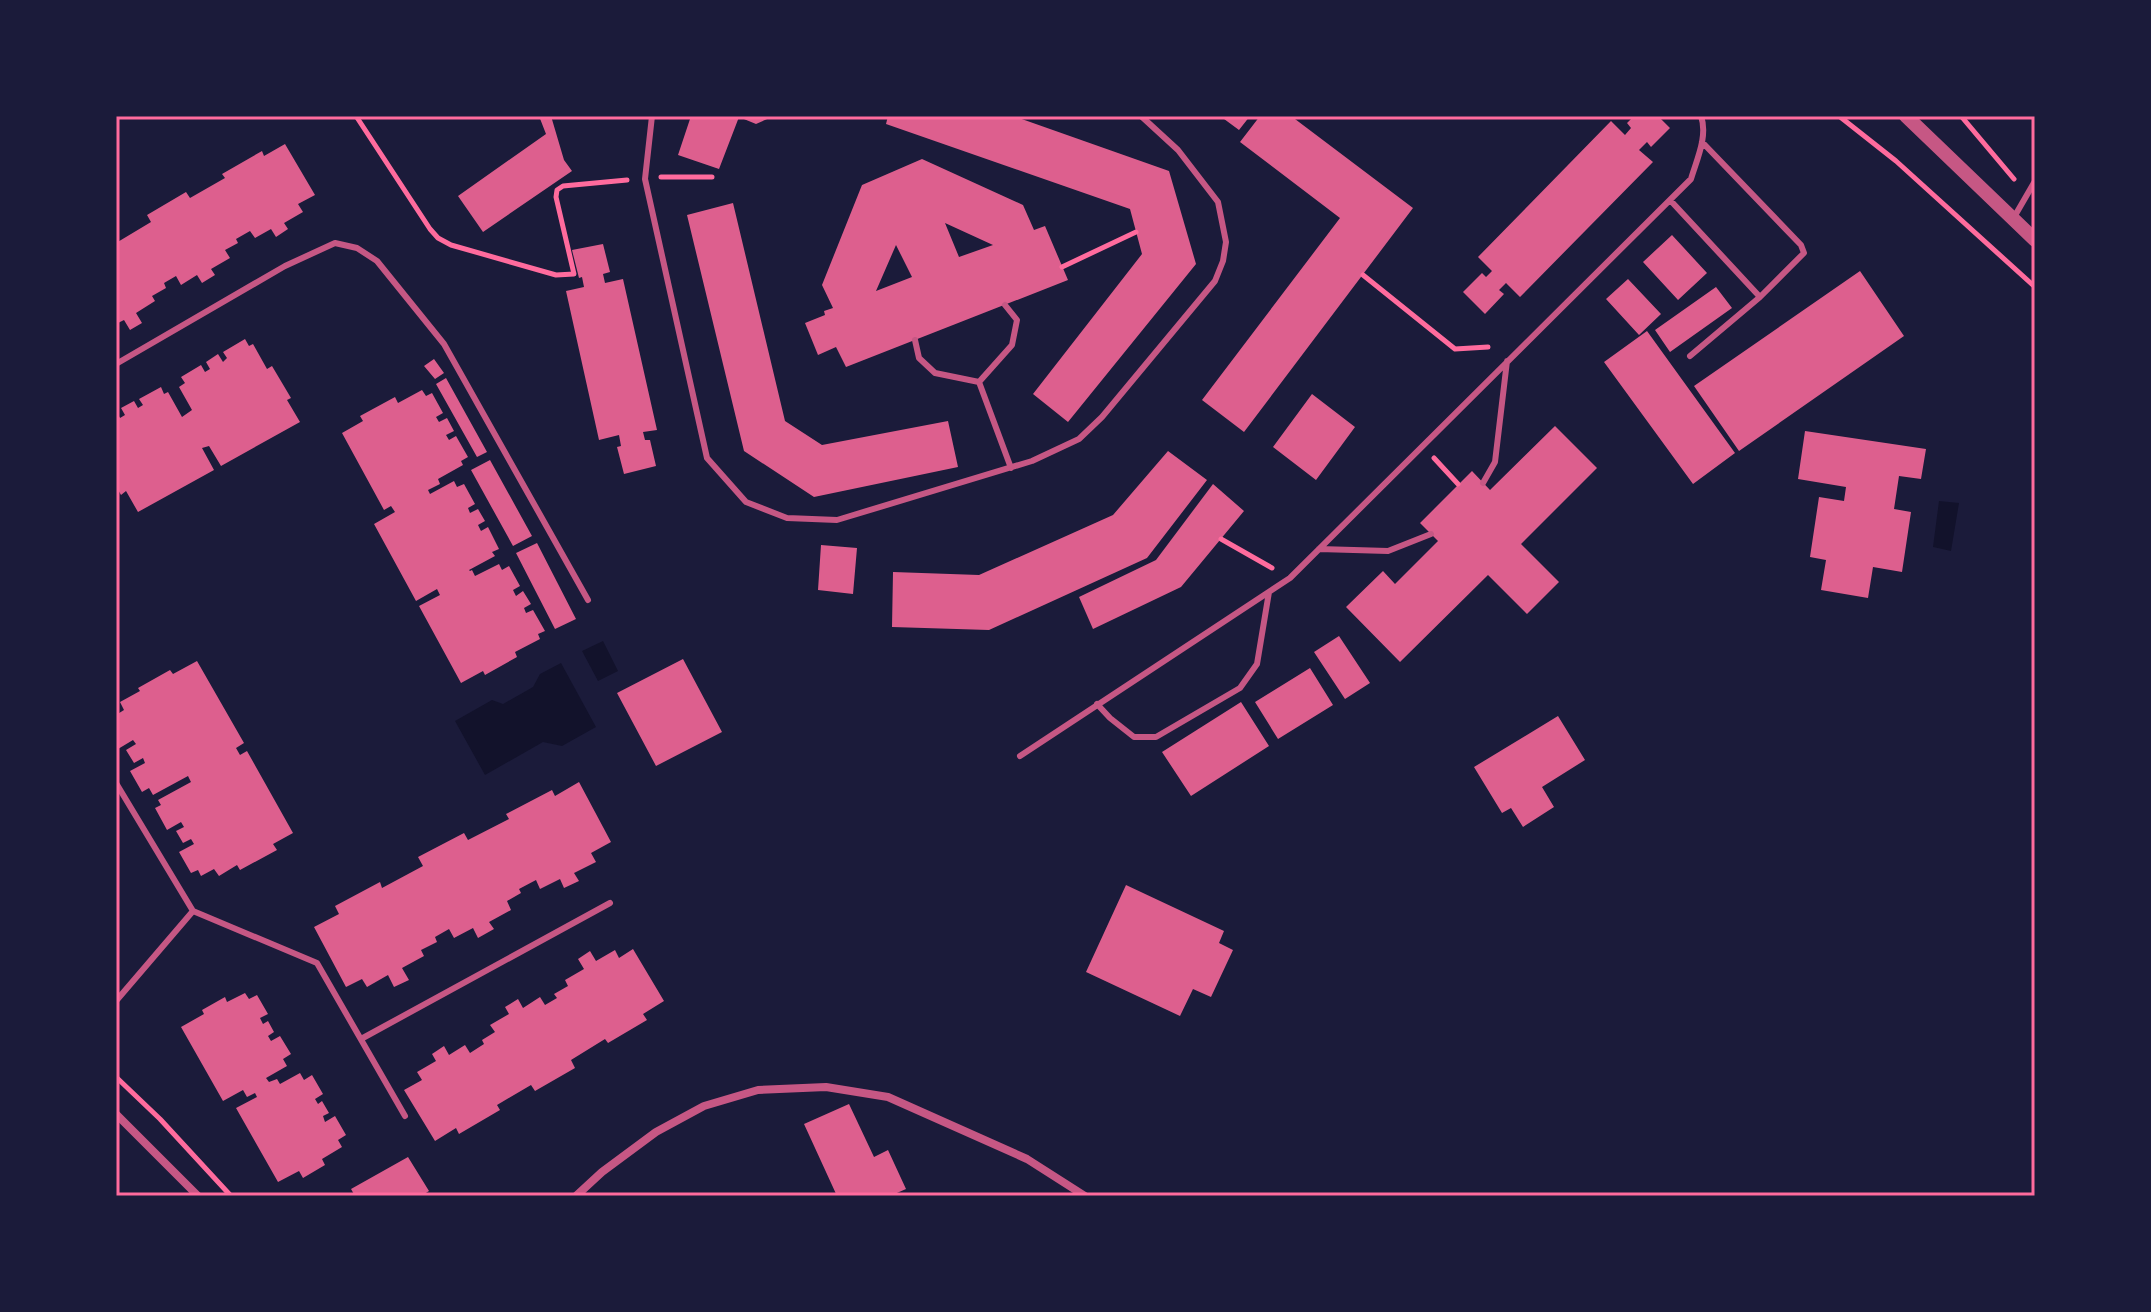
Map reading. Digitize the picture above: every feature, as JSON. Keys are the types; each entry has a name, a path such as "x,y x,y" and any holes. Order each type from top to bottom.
{"street":[{"path":"1906,116 2035,240"},
{"path":"576,1196 602,1172 656,1132 704,1106 758,1090 826,1087 888,1097 1027,1159 1085,1196"},
{"path":"116,1114 198,1196"}],"lane":[{"path":"652,116 645,179 707,458 746,502 787,518 837,520 1032,461 1079,439 1102,417 1215,281 1226,242 1218,202 1178,150 1141,116"},
{"path":"1020,756 1290,578 1691,179 1702,142 1704,123 1701,116"},
{"path":"1690,356 1760,297 1804,253 1801,245 1702,142"},
{"path":"2013,219 2035,181"},
{"path":"1670,200 1760,297"},
{"path":"116,364 285,266 335,243 357,248 377,261 444,344 588,600"},
{"path":"979,382 1012,345 1017,320 1005,305"},
{"path":"915,340 919,358 935,373 979,382"},
{"path":"1483,483 1495,462 1507,361"},
{"path":"979,382 1011,468"},
{"path":"1319,549 1388,551 1431,534"},
{"path":"1097,704 1134,737 1156,737 1240,688 1257,664 1269,592"},
{"path":"116,783 193,911 317,963 405,1116"},
{"path":"361,1039 610,903"},
{"path":"116,1001 193,911"}],"path":[{"path":"356,116 438,238 451,245 556,275 574,274 557,190 563,186 645,179"},
{"path":"1839,116 1896,161 2035,287"},
{"path":"1961,116 2027,195"},
{"path":"670,177 712,177"},
{"path":"1062,267 1136,232"},
{"path":"1363,275 1455,349 1488,347"},
{"path":"1422,446 1458,484"},
{"path":"1221,539 1290,578"},
{"path":"116,1077 160,1119 231,1196"}],"shaded area":[{"path":"1939,501 1959,503 1951,551 1933,547"},
{"path":"603,641 618,671 598,681 582,651"},
{"path":"561,663 596,727 562,746 543,742 485,775 455,721 492,700 503,704 533,687 540,674"}],"building":[{"path":"539,116 551,116 564,160 572,171 483,232 458,196 546,134"},
{"path":"691,116 774,116 756,124 739,117 719,169 678,155"},
{"path":"888,116 1013,116 1169,171 1196,264 1068,422 1033,394 1142,254 1130,209 886,124"},
{"path":"1220,116 1250,116 1239,130"},
{"path":"1260,116 1291,116 1413,208 1244,432 1202,400 1340,218 1240,142"},
{"path":"1634,116 1658,116 1670,128 1651,147 1647,142 1639,150 1653,162 1520,297 1506,283 1499,290 1504,294 1485,314 1463,292 1482,273 1486,277 1492,271 1478,257 1611,121 1625,135 1631,128 1627,123"},
{"path":"285,144 315,195 298,204 303,212 284,223 288,229 276,237 271,229 255,238 250,231 225,250 230,258 211,269 215,275 202,283 197,275 181,285 176,276 164,283 166,288 152,296 155,301 136,313 142,323 130,330 124,320 116,324 116,243 151,222 147,215 186,192 190,198 225,178 222,174 262,151 264,156"},
{"path":"922,159 1023,205 1034,230 1045,226 1068,280 846,367 836,347 818,355 805,323 833,308 822,285 862,185","holes":["945,223 993,245 959,257","896,245 912,277 876,291"]},
{"path":"733,203 785,421 822,445 948,421 958,467 814,497 744,451 687,215"},
{"path":"1672,235 1707,273 1678,300 1643,262"},
{"path":"603,244 610,272 603,274 605,283 623,279 657,430 643,432 645,440 650,440 656,466 624,474 617,447 621,446 619,435 599,440 566,291 584,287 572,250"},
{"path":"1860,271 1904,336 1739,451 1694,386"},
{"path":"1628,279 1661,314 1639,335 1606,299"},
{"path":"1716,287 1732,308 1670,352 1655,330"},
{"path":"1647,331 1735,453 1693,484 1604,362"},
{"path":"245,339 249,346 253,344 267,369 272,366 291,398 287,400 300,422 221,466 209,446 202,448 214,470 138,512 126,491 121,495 116,486 116,411 120,418 125,415 121,408 134,401 138,408 143,405 139,399 161,387 164,394 168,392 182,417 192,410 179,387 185,383 181,377 201,365 205,372 210,369 206,362 218,354 223,362 227,358 223,352"},
{"path":"434,359 444,373 435,379 424,366"},
{"path":"446,378 487,452 477,457 436,384"},
{"path":"422,390 426,396 432,393 443,413 436,417 439,422 447,418 454,431 446,435 449,440 456,436 468,457 461,461 463,465 438,479 440,484 428,490 430,494 454,481 457,487 464,484 475,504 468,508 470,513 478,509 485,521 478,525 481,531 488,527 499,549 492,552 495,556 469,570 475,576 499,564 502,570 509,566 520,586 513,590 516,596 523,591 531,604 524,608 526,613 533,610 545,631 538,634 540,639 515,652 517,657 485,675 483,671 461,683 419,606 440,595 437,589 416,601 374,524 395,512 391,506 384,510 342,433 363,421 360,416 395,397 398,403"},
{"path":"1312,394 1355,427 1316,480 1273,447"},
{"path":"1555,426 1597,468 1521,544 1559,582 1527,614 1488,575 1400,662 1346,607 1383,571 1395,584 1438,541 1420,523 1472,471 1490,490"},
{"path":"1805,431 1926,449 1921,479 1899,476 1894,509 1911,512 1902,572 1873,567 1868,598 1821,590 1826,560 1810,557 1819,497 1844,501 1846,487 1798,479"},
{"path":"1168,451 1207,480 1147,558 989,630 892,627 893,572 979,575 1113,515"},
{"path":"490,460 532,536 513,546 471,470"},
{"path":"1213,484 1244,511 1181,587 1093,629 1079,597 1156,560"},
{"path":"537,543 576,619 555,629 516,553"},
{"path":"821,545 857,548 853,594 818,590"},
{"path":"1339,636 1370,683 1345,699 1314,652"},
{"path":"683,659 722,732 656,766 617,693"},
{"path":"197,661 244,743 236,748 240,755 247,751 293,833 273,844 277,850 240,870 237,865 219,876 214,869 201,876 198,870 191,873 179,852 194,844 191,839 183,843 176,831 184,827 181,822 167,830 155,808 161,805 158,800 191,782 188,776 153,795 149,788 142,792 130,771 145,763 143,758 134,763 126,750 136,744 133,740 118,749 116,745 116,715 124,710 120,702 170,670 173,674"},
{"path":"1310,668 1333,705 1278,739 1255,702"},
{"path":"1241,702 1269,746 1191,796 1162,752"},
{"path":"1558,716 1585,760 1542,787 1554,807 1523,827 1511,808 1502,813 1474,767"},
{"path":"579,782 611,842 591,853 596,862 574,873 579,881 564,888 560,879 540,889 536,880 519,889 521,893 507,901 511,910 489,922 494,929 478,938 473,928 454,938 449,929 435,937 437,942 421,950 424,956 402,968 409,980 394,987 388,975 367,987 362,979 346,987 314,927 339,914 335,906 380,882 382,888 423,866 418,857 464,833 468,840 509,819 506,814 552,790 555,796"},
{"path":"1126,885 1224,931 1219,943 1233,950 1211,997 1193,989 1180,1016 1086,972"},
{"path":"633,949 664,1001 643,1014 647,1020 608,1043 605,1039 571,1060 575,1068 535,1091 531,1085 497,1105 500,1110 459,1134 456,1128 435,1141 404,1090 422,1080 417,1072 436,1061 432,1054 444,1046 449,1055 465,1045 470,1053 495,1032 490,1025 509,1014 505,1007 518,999 523,1008 540,997 545,1005 557,998 554,994 568,986 565,980 584,969 578,959 590,951 596,961 615,950 619,958"},
{"path":"245,993 249,999 257,995 268,1014 260,1018 263,1024 268,1021 274,1032 268,1036 271,1041 280,1036 291,1054 283,1059 287,1066 266,1078 269,1082 277,1079 280,1084 300,1073 304,1080 312,1075 323,1094 315,1099 318,1104 322,1101 329,1113 323,1116 325,1122 335,1116 346,1135 338,1140 342,1147 322,1159 325,1165 303,1178 299,1171 278,1182 236,1108 257,1097 255,1093 247,1097 243,1090 223,1101 181,1027 225,997 227,1002"},
{"path":"849,1104 874,1157 888,1150 906,1189 890,1196 837,1196 804,1124"},
{"path":"408,1157 429,1191 421,1196 355,1196 351,1189"}]}
